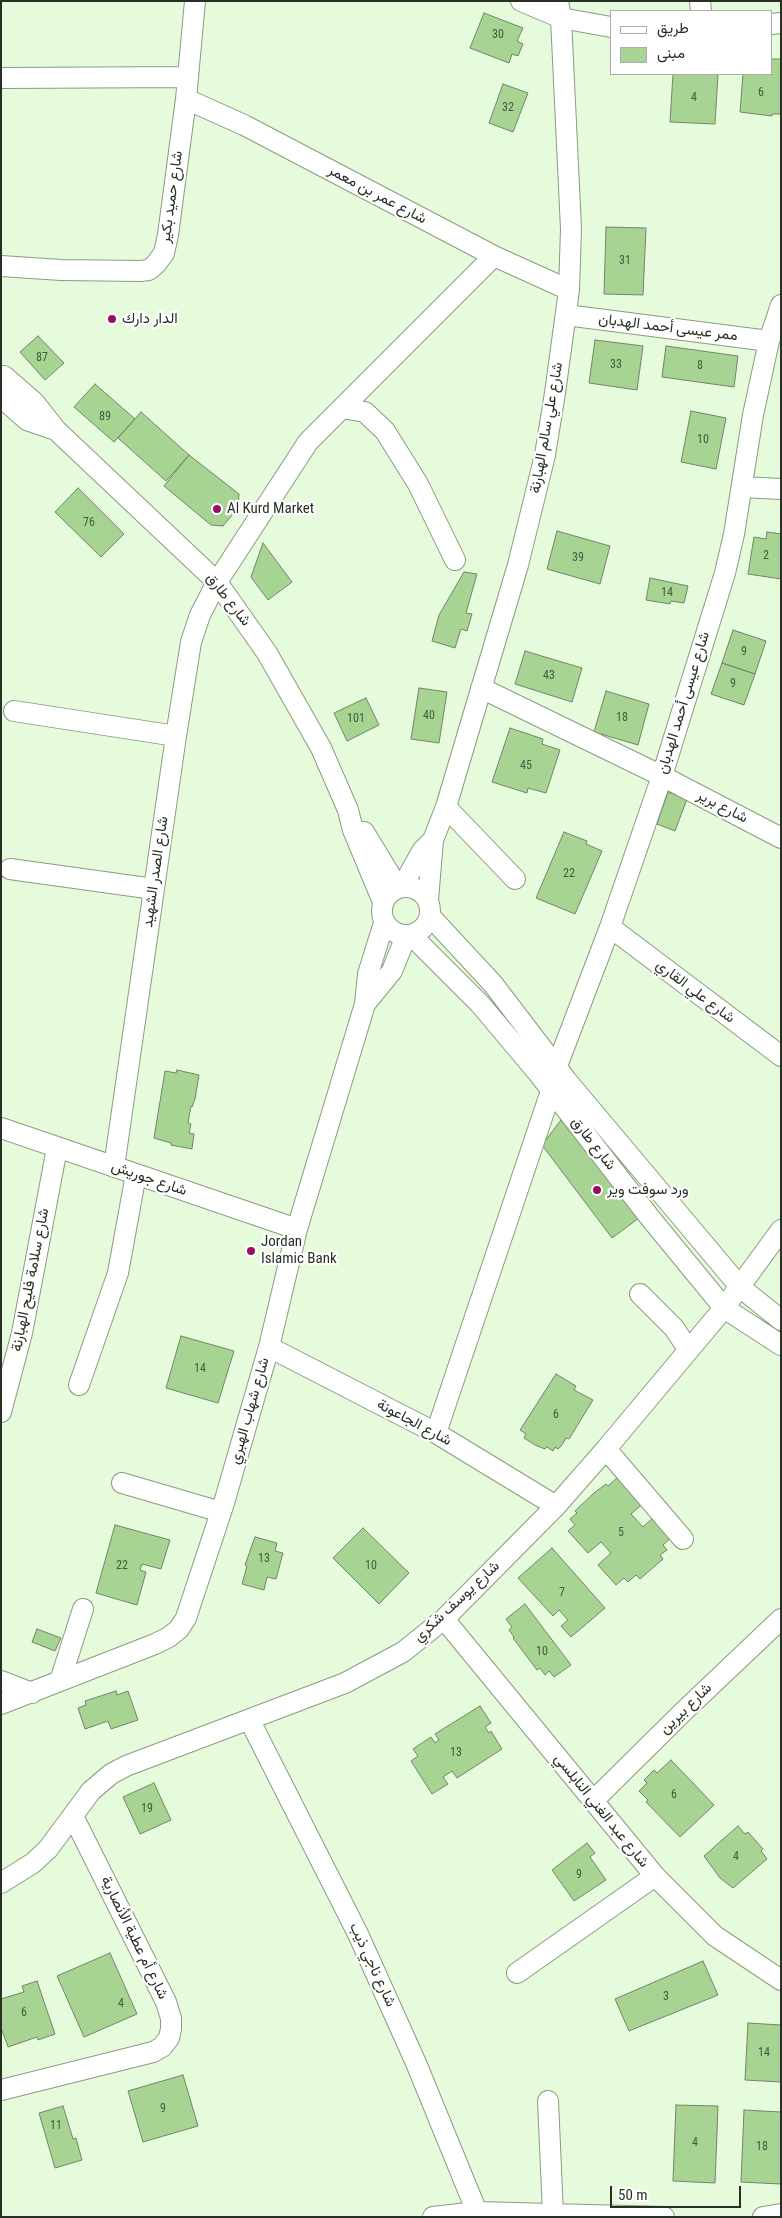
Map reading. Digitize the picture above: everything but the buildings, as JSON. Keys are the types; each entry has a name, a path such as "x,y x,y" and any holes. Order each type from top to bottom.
{"street":[{"name":"شارع حميد بكير","path":"1,266 60,270 140,271 149,270 156,264 164,253 168,235 186,99 195,1"},
{"path":"520,1 560,10 610,26"},
{"name":"شارع علي سالم الهبارنة","path":"429,908 433,840 446,807 518,565 543,464 566,315 569,290 571,229 560,10"},
{"path":"1,78 188,77"},
{"name":"شارع عمر بن معمر","path":"186,99 244,124 494,256 569,290"},
{"name":"شارع الصدر الشهيد","path":"114,1167 176,736 191,642 200,615 217,582 308,442 494,256"},
{"name":"شارع عيسى أحمد الهدبان","path":"436,1433 551,1091 557,1066 610,927 662,776 725,573 742,487 753,415 769,341 781,306"},
{"name":"ممر عيسى أحمد الهدبان","path":"566,315 769,341"},
{"name":"شارع طارق","path":"2,373 34,402 56,430 217,582 267,653 320,748 348,810 374,845 400,888"},
{"name":"شارع طارق","path":"1,397 27,420 56,430"},
{"path":"342,408 366,412 385,431 418,484 455,560"},
{"path":"742,487 781,489"},
{"name":"شارع برير","path":"481,688 662,776 781,838"},
{"path":"14,711 176,736"},
{"path":"446,807 515,879"},
{"name":"شارع طارق","path":"348,810 352,830 383,902"},
{"name":"شارع علي سالم الهبارنة","path":"400,888 422,851 433,840"},
{"path":"10,869 154,890"},
{"path":"400,888 417,890 429,908 423,928 409,935 398,934 390,930 384,923 381,912 383,902 389,893 400,888"},
{"name":"شارع طارق","path":"429,908 493,984 567,1081 740,1288 781,1320"},
{"name":"شارع شهاب الهبري","path":"1,1704 156,1644 169,1637 186,1618 221,1512 269,1347 296,1229 365,1004 368,974 384,923"},
{"name":"شارع علي القاري","path":"610,927 781,1056"},
{"name":"شارع طارق","path":"409,935 480,1004 724,1308 781,1345"},
{"name":"شارع شهاب الهبري","path":"365,1004 392,971 409,935"},
{"name":"شارع جوريش","path":"1,1128 296,1229"},
{"name":"شارع سلامة فليح الهبارنة","path":"1,1412 22,1333 57,1148"},
{"path":"79,1385 118,1273 136,1174"},
{"name":"شارع يوسف شكري","path":"1,1883 33,1863 48,1849 91,1791 99,1783 126,1766 250,1721 363,1674 403,1652 444,1619 556,1506 606,1449 740,1288 781,1230"},
{"path":"640,1294 674,1328 688,1349"},
{"name":"شارع الجاعونة","path":"269,1347 436,1433 556,1506"},
{"path":"606,1449 683,1539"},
{"path":"122,1483 221,1512"},
{"path":"60,1681 83,1609"},
{"name":"شارع عبد الغني النابلسي","path":"444,1619 655,1876 716,1936 781,1980"},
{"name":"شارع بيرين","path":"593,1801 781,1619"},
{"path":"1,1681 32,1693"},
{"name":"شارع ناجي ذيب","path":"250,1721 358,1934 416,2063 478,2214"},
{"name":"شارع أم عطية الأنصارية","path":"1,2090 153,2052 162,2047 169,2038 171,2018 166,2002 74,1816"},
{"path":"517,1972 655,1876"},
{"path":"548,2101 553,2214"},
{"path":"433,2217 478,2214 664,2217"},
{"path":"763,2217 781,2214"}],"place":[{"name":"الدار دارك","path":"112,319"},
{"name":"Al Kurd Market","path":"217,509"},
{"name":"ورد سوفت وير","path":"597,1190"},
{"name":"Jordan Islamic Bank","path":"251,1251"}]}
